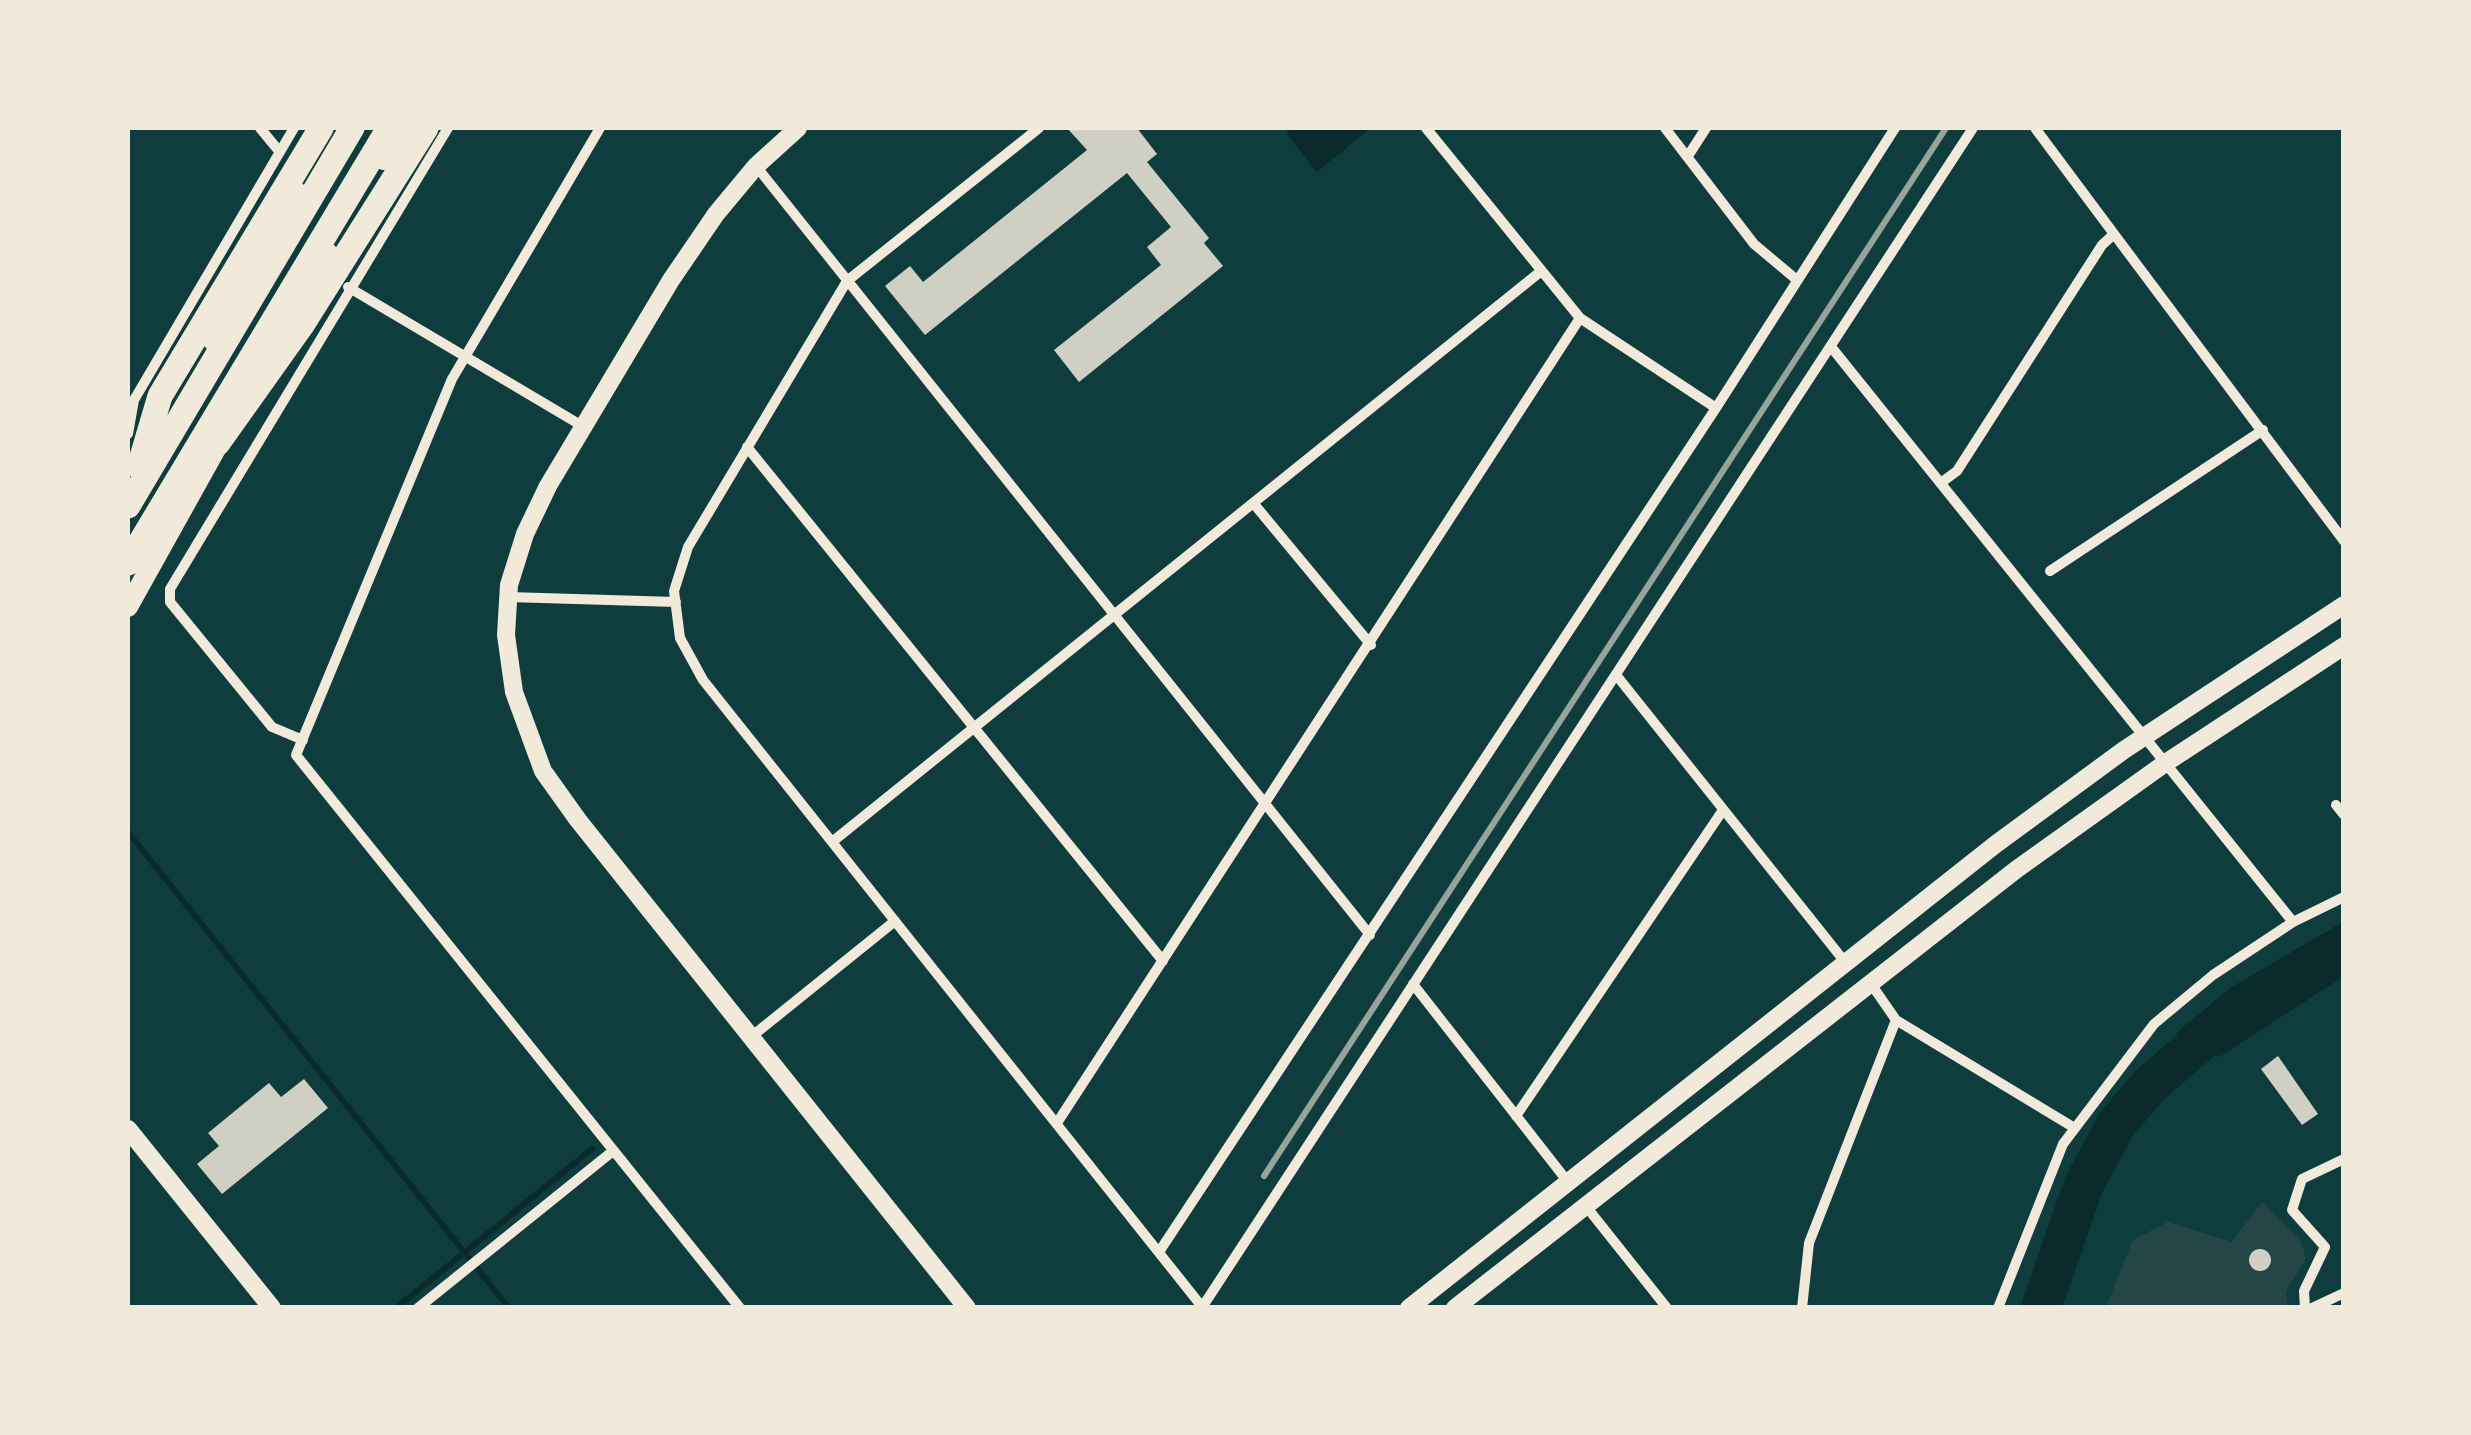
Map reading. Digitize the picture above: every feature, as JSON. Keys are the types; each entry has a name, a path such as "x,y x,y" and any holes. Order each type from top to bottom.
{"highway":[{"path":"133,481 160,396 321,128"},
{"path":"128,506 352,128"},
{"path":"128,563 389,128"},
{"path":"218,443 320,296 426,128"}],"main road":[{"path":"133,481 335,128"},
{"path":"128,607 218,443 404,128"}],"street":[{"path":"260,128 278,151"},
{"path":"128,434 134,400 294,128"},
{"path":"303,740 272,727 170,602 170,589 348,287 448,128"},
{"path":"600,128 464,355 296,754 740,1308"},
{"path":"798,128 756,166 671,280 524,534 508,597 506,635 514,692 543,771 967,1308"},
{"path":"1039,128 847,281 688,546 674,590 680,638 703,680 1203,1307 1973,128"},
{"path":"1426,128 1580,318 1716,408"},
{"path":"1665,128 1754,244 1797,280"},
{"path":"1688,156 1706,128"},
{"path":"1159,1252 1716,408 1894,128"},
{"path":"2035,128 2344,541"},
{"path":"756,166 1370,935"},
{"path":"1942,482 1957,471 2102,245 2114,234"},
{"path":"832,842 1540,272"},
{"path":"348,287 584,427"},
{"path":"1057,1123 1371,646 1580,318"},
{"path":"1832,348 2293,922"},
{"path":"2050,571 2263,430"},
{"path":"747,447 1163,962"},
{"path":"1254,504 1371,646"},
{"path":"508,597 676,602"},
{"path":"1409,1308 1845,962 2143,738 2344,605"},
{"path":"1455,1308 1869,981 2164,764 2344,646"},
{"path":"1617,676 1845,962"},
{"path":"1516,1116 1723,810"},
{"path":"1998,1308 2053,1165 2073,1127 2154,1024 2213,975 2293,922 2344,897"},
{"path":"751,1037 895,920"},
{"path":"1869,981 1896,1020 2073,1127"},
{"path":"1413,984 1568,1182"},
{"path":"1802,1308 1809,1243 1896,1020"},
{"path":"128,1129 272,1308"},
{"path":"418,1308 613,1151"},
{"path":"2344,1159 2302,1179 2292,1210 2325,1247 2304,1291 2308,1308 2344,1293"},
{"path":"1585,1204 1667,1308"}],"shaded area":[{"path":"1293,128 1371,128 1317,172 1286,133"},
{"path":"2343,922 2343,977 2219,1057 2176,1033 2230,988"},
{"path":"2262,1202 2300,1239 2306,1258 2286,1292 2288,1307 2106,1307 2133,1240 2168,1222 2232,1242"}],"building":[{"path":"1067,128 1137,128 1157,154 1147,162 1209,238 1204,243 1223,266 1079,382 1054,350 1161,265 1147,247 1171,227 1127,173 925,335 885,286 910,266 923,282 1087,150"},
{"path":"2278,1056 2318,1114 2302,1125 2261,1069"},
{"path":"304,1079 328,1108 222,1194 197,1164 219,1146 208,1133 269,1083 281,1097"},
{"path":"2260,1249 2268,1252 2268,1268 2260,1271 2252,1268 2249,1260 2252,1252"}],"waterway":[{"path":"128,832 509,1308"},
{"path":"2041,1308 2084,1184 2117,1123 2151,1084 2239,1008"},
{"path":"396,1308 592,1149"}],"railway":[{"path":"1264,1176 1946,128"}]}
